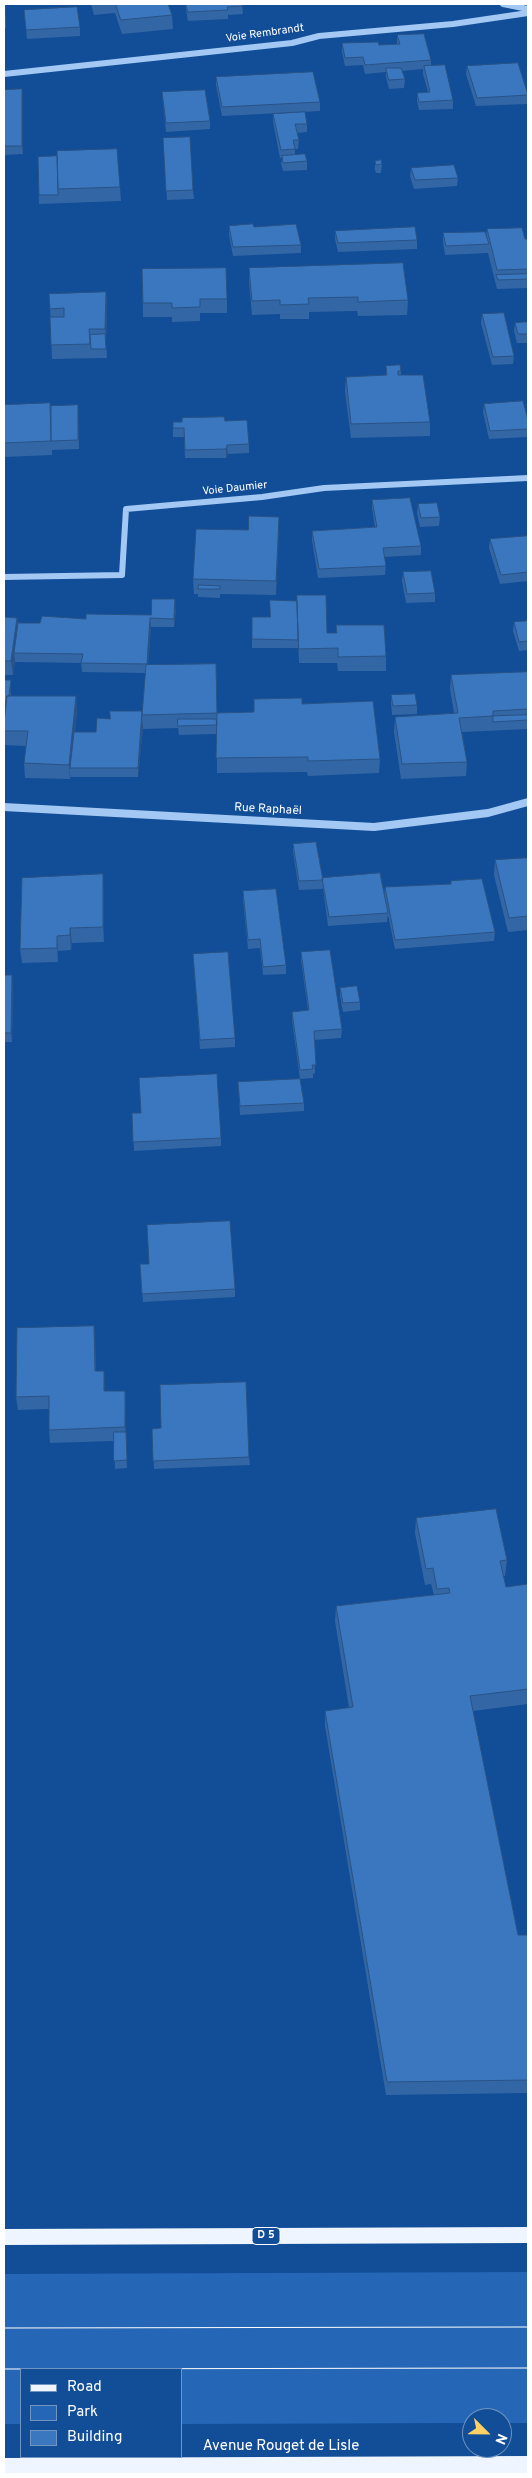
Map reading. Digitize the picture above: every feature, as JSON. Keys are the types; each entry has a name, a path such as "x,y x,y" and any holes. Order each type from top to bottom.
{"main road":[{"name":"D 5","path":"4,2237 528,2235"},
{"name":"Avenue Rouget de Lisle","path":"4,2467 203,2470 528,2465"}],"street":[{"path":"503,4 528,9"},
{"name":"Voie Rembrandt","path":"4,74 292,43 319,36 453,24 528,13"},
{"name":"Voie Daumier","path":"4,577 122,575 126,510 262,497 324,488 528,478"},
{"name":"Rue Raphaël","path":"4,807 374,827 488,813 528,802"}],"green space":[{"path":"528,2272 528,2423 512,2423 512,2408 462,2408 462,2423 182,2424 182,2368 20,2368 20,2424 4,2424 4,2274"}],"building":[{"path":"5,4 6,20 4,20"},
{"path":"116,4 168,4 172,15 121,20"},
{"path":"186,4 242,4 243,6 227,7 228,10 188,12"},
{"path":"77,7 80,27 26,30 24,10"},
{"path":"424,34 431,60 365,65 363,57 345,58 342,43 378,42 379,45 400,44 397,35"},
{"path":"518,63 528,95 477,98 467,66"},
{"path":"445,65 453,100 419,102 417,93 430,92 424,66"},
{"path":"386,68 401,68 405,79 389,80"},
{"path":"313,72 320,102 222,107 216,77"},
{"path":"22,89 22,146 4,146 4,90"},
{"path":"205,90 210,121 166,123 162,92"},
{"path":"305,112 307,124 295,124 299,140 293,140 295,149 281,150 273,114"},
{"path":"190,137 193,190 166,191 163,138"},
{"path":"117,149 120,187 58,189 57,151"},
{"path":"305,154 307,161 283,163 282,156"},
{"path":"57,156 58,195 39,195 38,157"},
{"path":"381,160 382,164 376,165 375,161"},
{"path":"454,165 458,178 415,180 411,168"},
{"path":"253,224 254,227 296,224 301,245 233,247 229,226"},
{"path":"415,227 417,240 338,243 335,231"},
{"path":"522,228 525,239 528,239 528,269 497,270 487,229"},
{"path":"485,232 489,244 446,246 443,233"},
{"path":"403,263 408,300 358,302 358,297 308,298 309,304 280,305 280,300 252,301 249,268"},
{"path":"226,268 227,299 200,299 200,307 172,308 172,303 143,303 142,269"},
{"path":"528,274 528,279 498,280 496,275"},
{"path":"106,292 105,329 89,329 90,344 51,345 50,317 64,317 64,308 50,309 49,294"},
{"path":"504,313 514,356 493,357 482,314"},
{"path":"528,322 528,334 518,334 515,323"},
{"path":"105,334 106,349 91,349 90,335"},
{"path":"400,365 401,371 398,371 398,375 423,375 430,422 351,424 346,377 387,375 386,366"},
{"path":"523,401 528,420 528,429 490,431 484,404"},
{"path":"50,403 51,441 4,443 4,405"},
{"path":"78,405 78,440 51,441 51,406"},
{"path":"224,417 225,421 247,420 249,444 227,445 226,449 185,450 184,428 173,428 173,422 182,422 182,418"},
{"path":"410,498 421,546 383,548 386,566 319,569 312,531 377,527 372,500"},
{"path":"437,503 440,517 421,518 418,504"},
{"path":"249,516 279,517 276,581 193,579 196,529 248,530"},
{"path":"528,536 528,572 501,575 490,539"},
{"path":"431,571 435,593 407,594 403,572"},
{"path":"199,585 220,586 220,589 198,589"},
{"path":"297,595 326,595 327,633 337,633 336,625 384,625 386,656 338,657 338,648 299,649"},
{"path":"152,599 175,599 174,619 150,618 147,664 81,663 83,654 14,653 18,623 40,623 42,616 86,619 86,614 151,615"},
{"path":"270,600 297,601 298,640 252,639 252,617 270,617"},
{"path":"4,617 17,618 11,661 4,661"},
{"path":"528,621 528,641 519,642 514,622"},
{"path":"216,664 217,713 142,715 146,665"},
{"path":"528,672 528,709 493,711 493,716 459,718 467,762 402,764 395,717 458,713 451,675"},
{"path":"4,680 11,680 4,722"},
{"path":"415,694 417,705 393,706 391,695"},
{"path":"7,696 76,696 69,765 24,763 28,731 4,731"},
{"path":"302,698 302,704 373,701 380,759 308,761 308,757 216,758 217,713 254,712 254,699"},
{"path":"110,711 142,711 138,768 70,768 74,732 96,732 97,718 110,719"},
{"path":"528,715 528,720 493,722 492,716"},
{"path":"178,719 216,719 217,725 178,726"},
{"path":"316,842 323,880 299,881 293,844"},
{"path":"528,858 528,916 509,918 495,860"},
{"path":"380,873 388,913 329,917 322,878"},
{"path":"103,874 103,927 70,928 70,935 57,936 57,948 20,949 22,878"},
{"path":"482,879 495,932 395,940 385,887 451,884 451,881"},
{"path":"276,889 286,965 263,967 260,939 248,940 243,891"},
{"path":"330,950 342,1029 314,1031 316,1065 312,1065 313,1069 300,1070 292,1012 309,1010 301,952"},
{"path":"228,952 235,1038 200,1040 193,954"},
{"path":"4,975 12,975 11,1033 4,1033"},
{"path":"357,986 360,1002 343,1003 340,988"},
{"path":"217,1074 221,1138 133,1142 132,1113 141,1113 139,1078"},
{"path":"300,1079 304,1103 240,1106 238,1082"},
{"path":"230,1221 235,1289 142,1294 140,1264 149,1264 147,1225"},
{"path":"94,1326 95,1371 104,1371 104,1391 125,1391 125,1427 49,1430 49,1396 16,1397 17,1328"},
{"path":"246,1382 249,1457 153,1461 152,1429 161,1428 160,1385"},
{"path":"114,1432 126,1432 127,1460 114,1461"},
{"path":"496,1509 507,1560 500,1561 506,1587 528,1584 528,1689 470,1696 518,1935 528,1935 528,2080 387,2082 325,1711 353,1707 336,1606 450,1593 449,1588 437,1589 433,1568 426,1569 416,1518"}],"tram line":[{"path":"4,2328 528,2327"},
{"path":"182,2369 528,2368"},
{"path":"4,2369 20,2369"}]}
